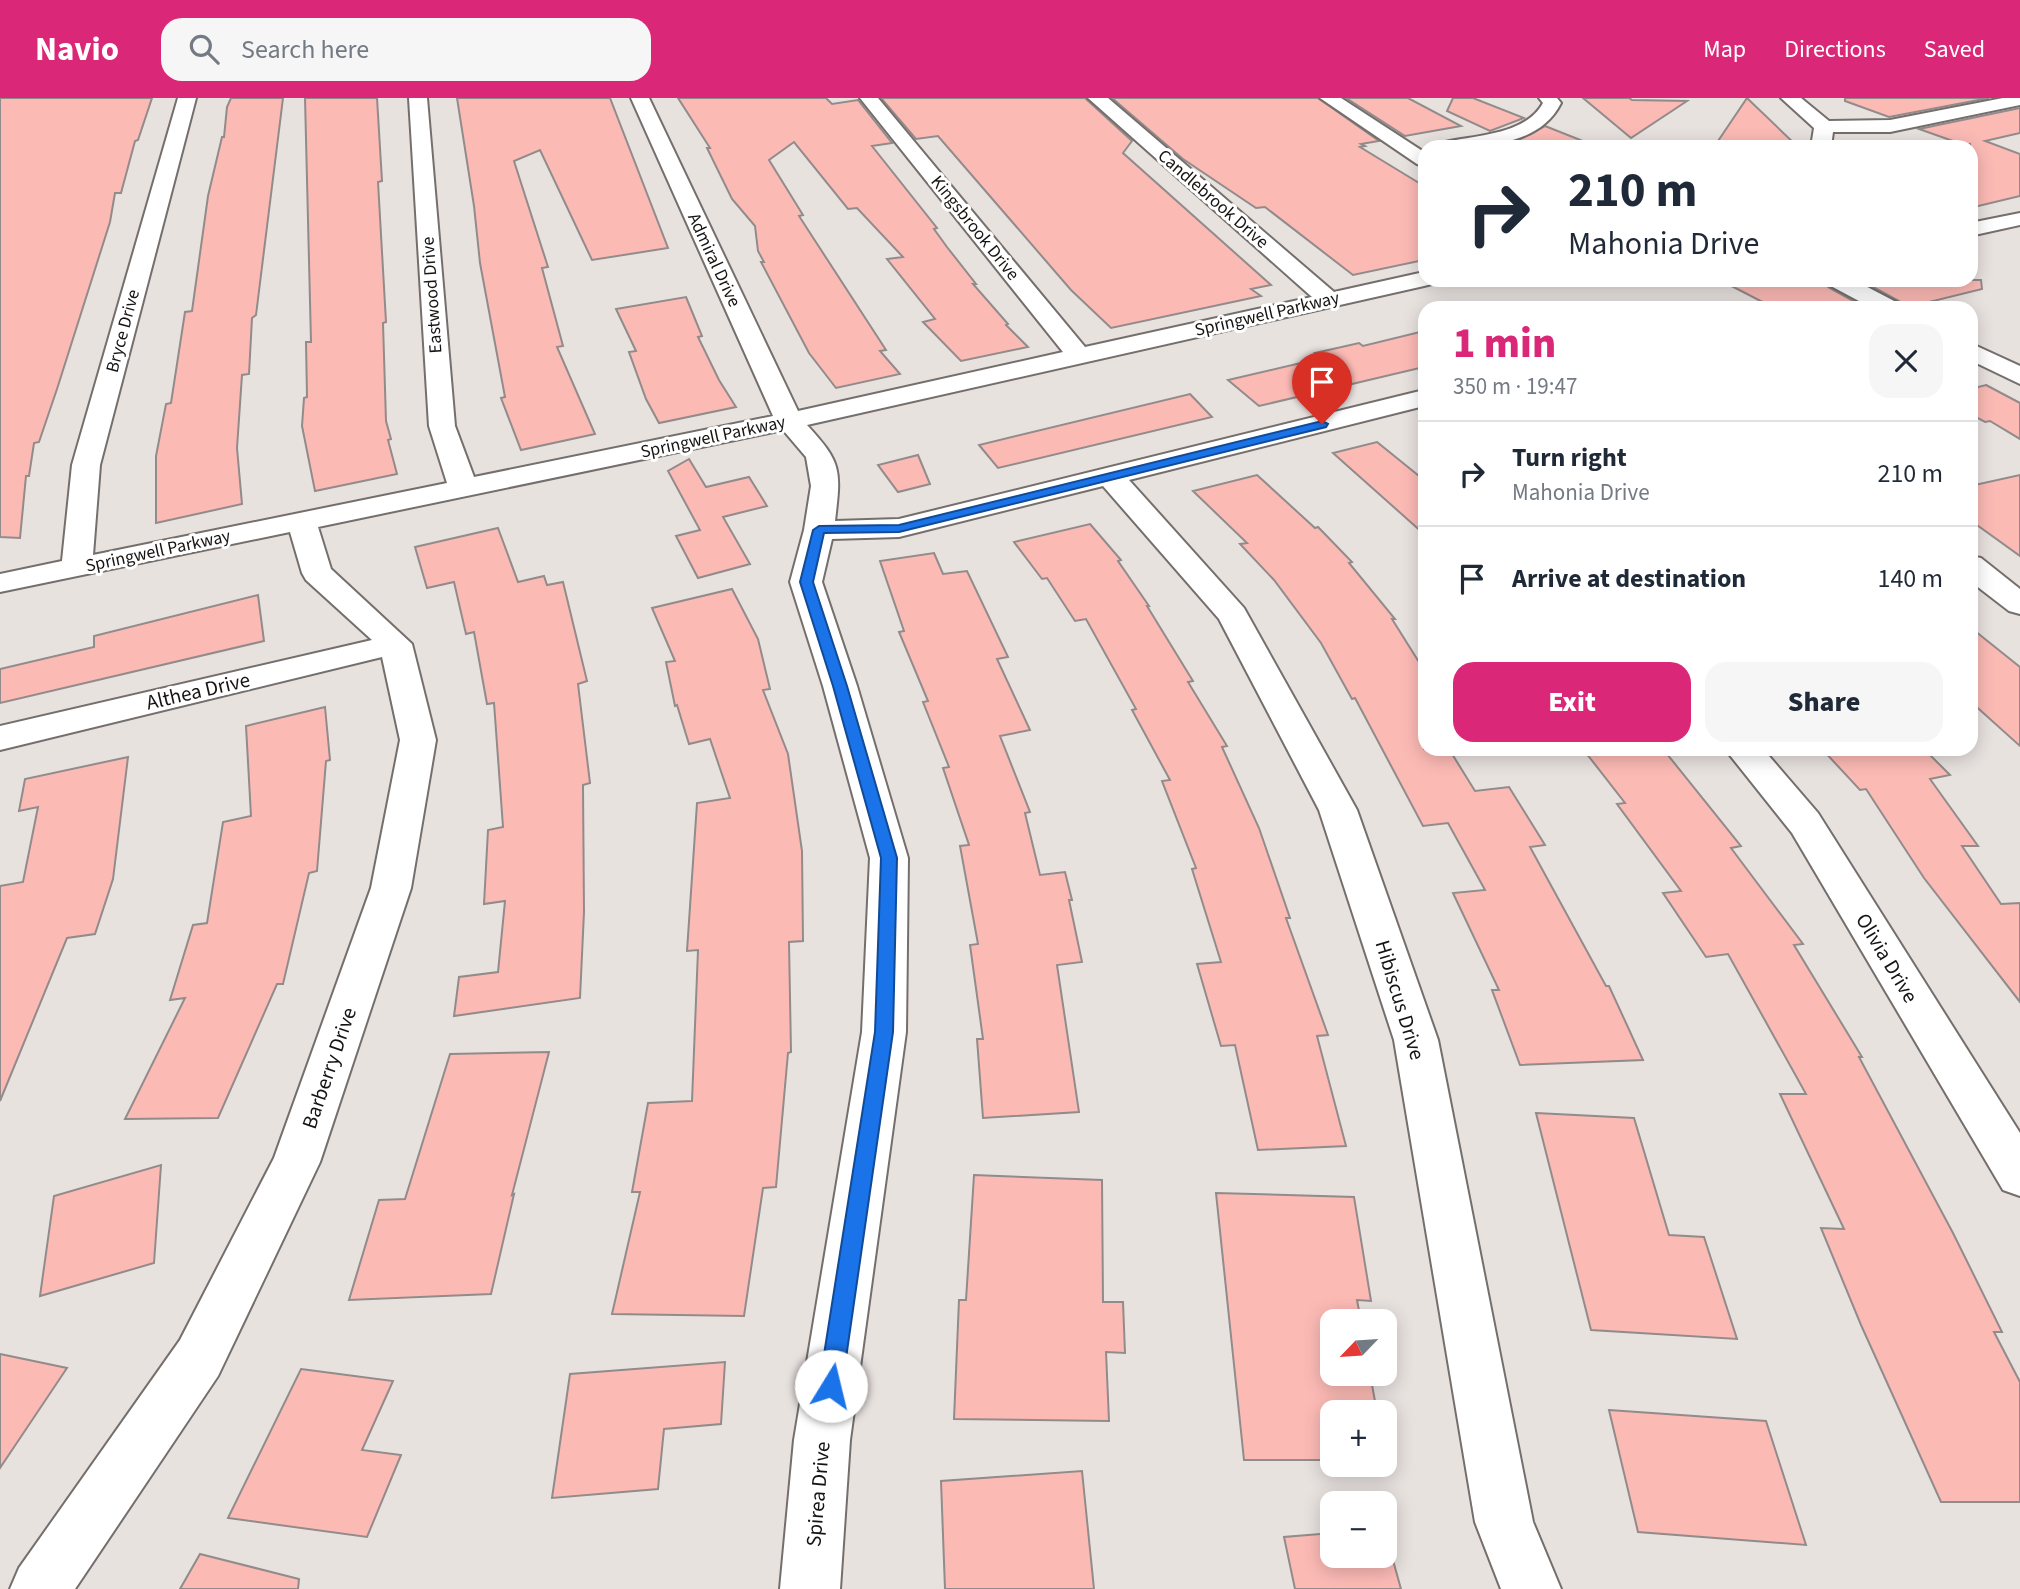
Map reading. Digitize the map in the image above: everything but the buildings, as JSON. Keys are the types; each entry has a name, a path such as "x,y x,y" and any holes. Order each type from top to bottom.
{"street":[{"name":"Bryce Drive","path":"77,567 86,465 187,98"},
{"name":"Eastwood Drive","path":"418,98 442,426 463,488"},
{"name":"Admiral Drive","path":"639,98 789,421"},
{"name":"Kingsbrook Drive","path":"869,98 1080,357"},
{"name":"Candlebrook Drive","path":"1097,98 1329,300"},
{"path":"1329,98 1418,153"},
{"path":"1477,140 1527,128 1544,119 1552,103 1548,98"},
{"path":"1790,98 1824,127 1890,126 2020,100"},
{"path":"1822,140 1824,127"},
{"path":"1978,229 2014,224"},
{"name":"Springwell Parkway","path":"0,583 789,421 1418,280"},
{"path":"1850,287 1878,301"},
{"path":"1978,354 2020,376"},
{"path":"819,530 899,528 1413,401"},
{"name":"Spirea Drive","path":"789,421 820,456 825,486 819,530 806,582 840,686 889,858 884,1032 822,1440 810,1589"},
{"name":"Hibiscus Drive","path":"1111,477 1233,615 1338,810 1416,1040 1504,1522 1531,1589"},
{"path":"301,521 317,573 396,644"},
{"path":"1978,571 2020,604"},
{"name":"Althea Drive","path":"0,738 396,644"},
{"name":"Barberry Drive","path":"40,1589 200,1358 296,1162 391,888 418,740 396,644"},
{"name":"Olivia Drive","path":"1749,756 1805,823 2020,1175"}],"route":[{"path":"831,1386 884,1032 889,858 840,686 806,582 819,530 899,528 1322,424"}]}
